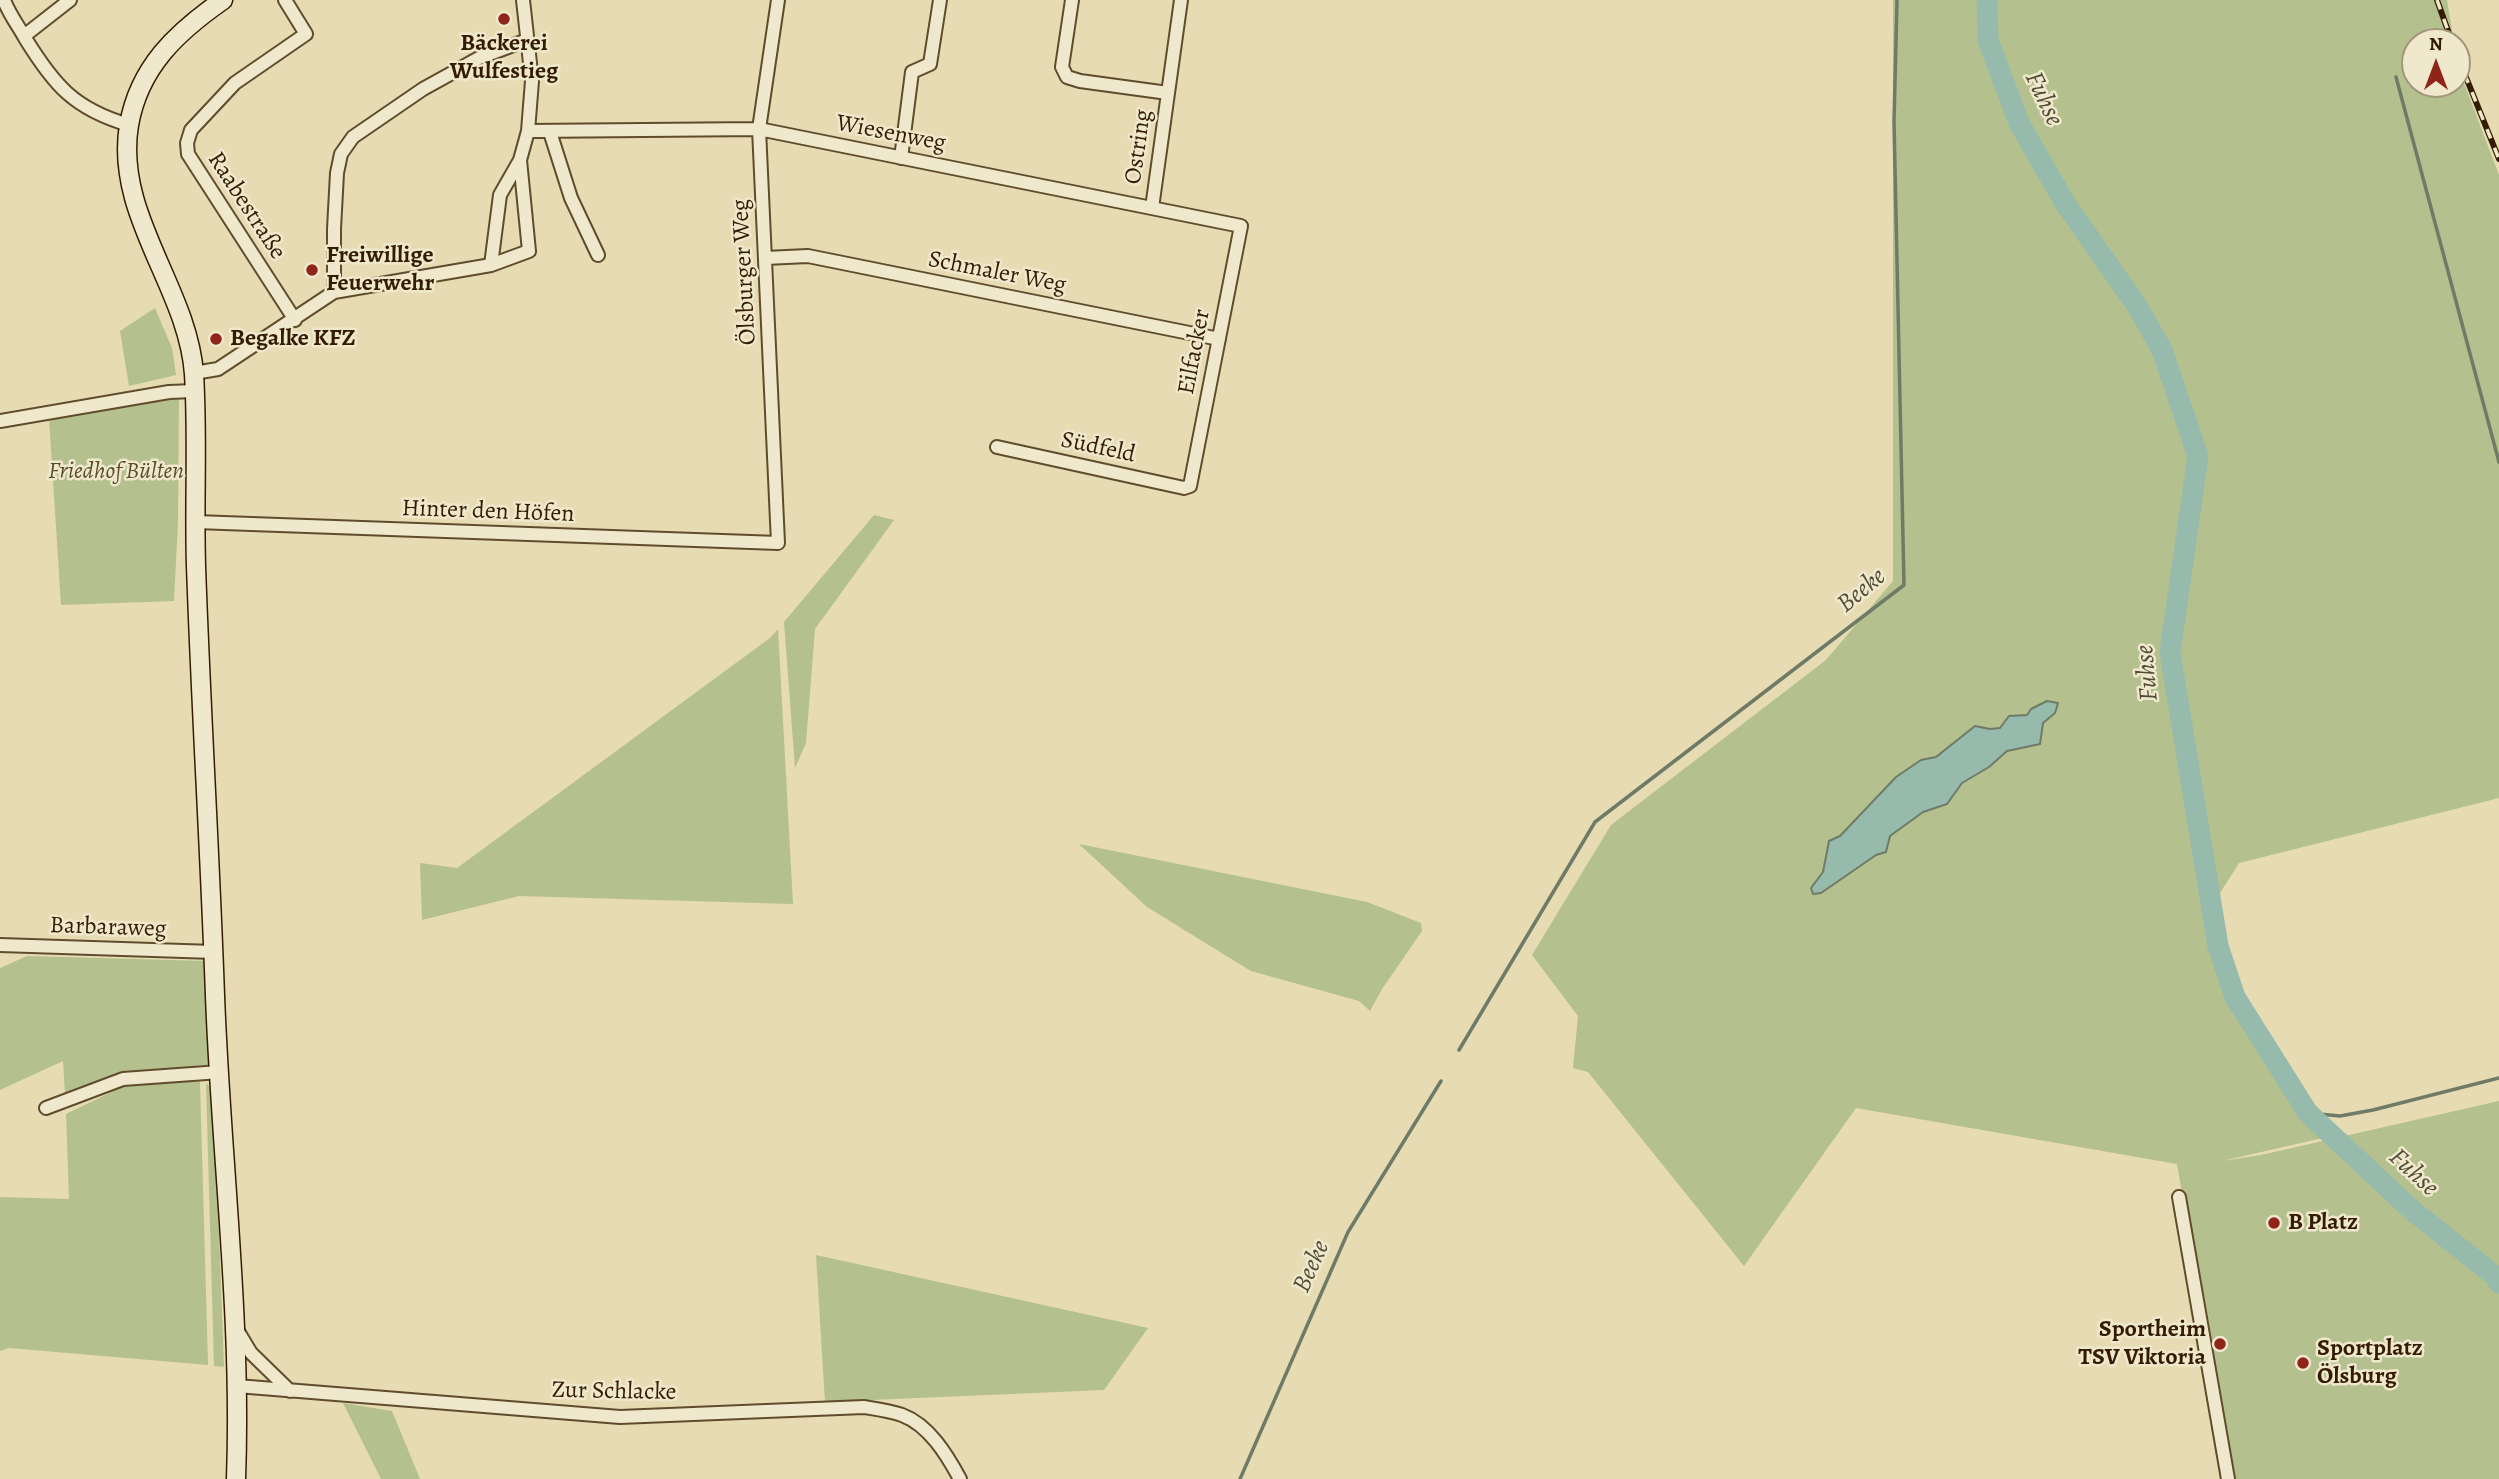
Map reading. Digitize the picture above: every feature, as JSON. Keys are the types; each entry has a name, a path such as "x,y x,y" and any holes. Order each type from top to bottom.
{"street":[{"path":"4,0 46,72 71,99 90,110 129,125"},
{"path":"24,36 70,0"},
{"path":"223,0 188,25 163,49 149,71 137,96 129,125 127,158 131,186 142,225 185,325 194,382 196,562 220,1072 236,1328 236,1479"},
{"name":"Raabestraße","path":"285,0 306,34 235,83 191,130 187,143 188,154 295,320"},
{"path":"491,265 500,195 520,160 528,131 532,81 523,0"},
{"name":"Ölsburger Weg","path":"778,0 759,129 778,543"},
{"path":"901,158 912,72 930,64 940,0"},
{"name":"Ostring","path":"1072,0 1062,67 1067,77 1168,93"},
{"name":"Ostring","path":"1152,208 1181,0"},
{"path":"334,292 337,173 341,154 353,137 422,89 479,58 527,40"},
{"name":"Wiesenweg","path":"528,131 759,129 1241,226"},
{"path":"550,132 571,198 598,255"},
{"path":"0,421 169,391 218,369 334,292 491,265 529,251 520,160"},
{"name":"Eilfacker","path":"1190,486 1241,226"},
{"name":"Schmaler Weg","path":"765,258 808,256 1219,339"},
{"name":"Südfeld","path":"997,447 1184,488 1190,486"},
{"name":"Hinter den Höfen","path":"196,522 778,543"},
{"name":"Barbaraweg","path":"0,946 214,951"},
{"path":"46,1108 123,1079 220,1072"},
{"path":"2179,1197 2228,1479"},
{"path":"236,1328 251,1353 290,1391"},
{"name":"Zur Schlacke","path":"237,1386 620,1418 864,1407 904,1415 924,1430 944,1451 960,1479"}],"green space":[{"path":"1893,0 2447,0 2452,28 2401,28 2401,98 2470,98 2499,175 2499,798 2239,863 2206,915 2211,947 2228,996 2273,1074 2323,1138 2222,1161 2261,1155 2499,1101 2499,1479 2231,1479 2177,1164 1856,1108 1744,1266 1588,1072 1573,1068 1578,1016 1532,955 1611,825 1826,660 1893,581"},
{"path":"155,308 172,348 176,375 129,386 120,331"},
{"name":"Friedhof Bülten","path":"179,395 174,601 61,605 49,418"},
{"path":"874,515 894,520 815,629 806,743 795,768 784,622"},
{"path":"778,629 793,904 519,896 422,920 420,863 457,868 770,638"},
{"path":"1079,844 1367,902 1421,923 1422,931 1370,1011 1359,1001 1251,971 1147,907"},
{"path":"27,956 207,961 211,1069 124,1072 65,1095 63,1061 0,1090 0,968"},
{"path":"195,1079 200,1082 208,1365 9,1348 0,1351 0,1197 69,1199 66,1114 124,1086 140,1082"},
{"path":"206,1083 214,1096 224,1367 214,1366"},
{"path":"816,1255 1148,1328 1104,1390 825,1402"},
{"path":"343,1403 392,1411 420,1479 381,1479"}],"shaded area":[{"path":"2047,701 2058,703 2055,713 2043,723 2040,744 2007,751 1989,767 1962,783 1947,804 1923,812 1890,836 1886,852 1876,855 1821,893 1813,894 1811,888 1823,872 1829,841 1840,836 1896,777 1921,760 1936,757 1975,726 2000,728 2009,716 2027,715 2031,709"}],"waterway":[{"name":"Beeke","path":"1459,1050 1595,822 1904,585 1894,122 1897,0"},
{"name":"Fuhse","path":"1987,0 1988,40 2019,123 2065,203 2137,306 2162,350 2198,456 2170,652 2218,946 2235,997 2308,1113 2413,1211 2495,1276 2499,1283"},
{"path":"2396,77 2499,462"},
{"path":"2308,1113 2340,1116 2373,1110 2499,1078"},
{"name":"Beeke","path":"1240,1479 1348,1232 1441,1081"}],"railway":[{"path":"2437,0 2447,28"},
{"path":"2471,90 2499,159"}],"place":[{"name":"Bäckerei Wulfestieg","path":"504,19"},
{"name":"Freiwillige Feuerwehr","path":"312,270"},
{"name":"Begalke KFZ","path":"216,339"},
{"name":"B Platz","path":"2274,1223"},
{"name":"Sportheim TSV Viktoria","path":"2220,1344"},
{"name":"Sportplatz Ölsburg","path":"2303,1363"}]}
